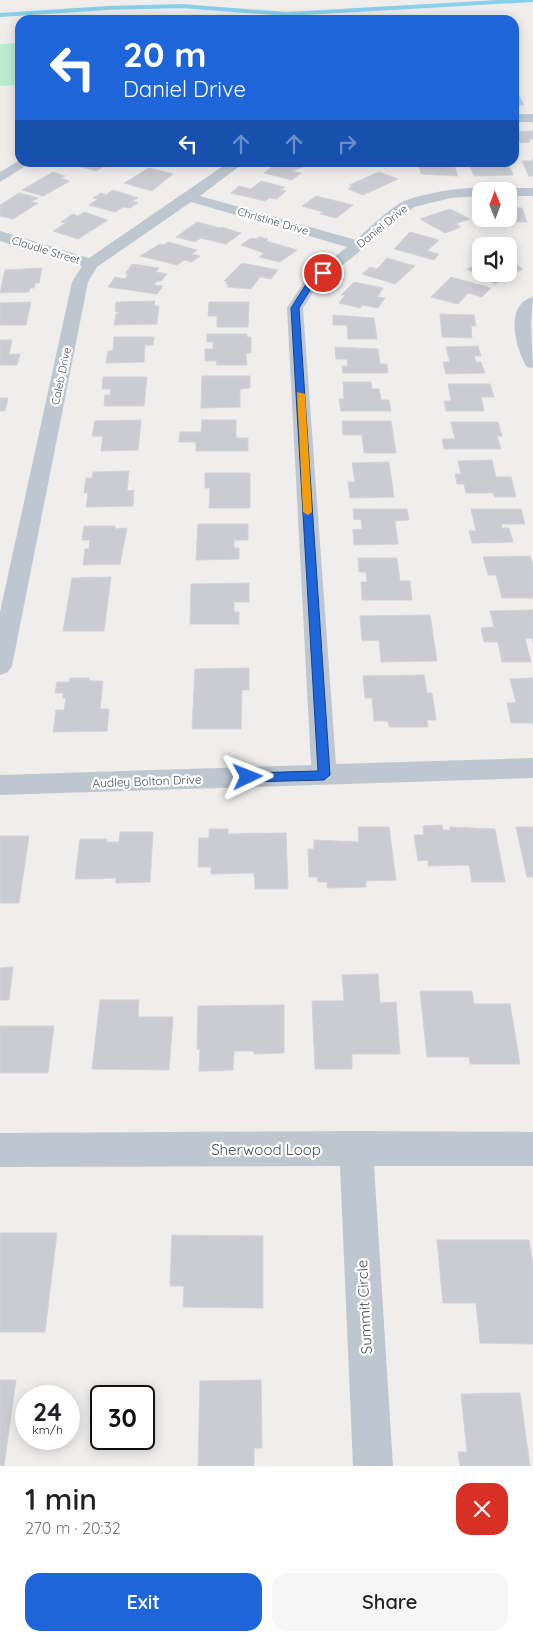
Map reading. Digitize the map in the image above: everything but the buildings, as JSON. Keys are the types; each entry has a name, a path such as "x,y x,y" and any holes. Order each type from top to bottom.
{"street":[{"path":"519,118 533,118"},
{"path":"0,178 18,167"},
{"name":"Caleb Drive","path":"0,666 80,282 91,264 232,167"},
{"path":"518,192 533,192"},
{"name":"Daniel Drive","path":"324,775 295,308 311,283 409,204 451,194 472,193"},
{"name":"Christine Drive","path":"189,197 358,245"},
{"name":"Claudie Street","path":"0,236 91,264"},
{"path":"533,302 524,314 521,328 533,364"},
{"name":"Audley Bolton Drive","path":"0,785 533,768"},
{"name":"Summit Circle","path":"356,1148 373,1466"},
{"name":"Sherwood Loop","path":"0,1150 533,1149"}],"green space":[{"path":"15,43 15,85 0,86 0,44"}],"waterway":[{"path":"0,15 108,8 181,6 287,14 533,0"}],"slow traffic":[{"path":"300,394 308,512"}],"route":[{"path":"248,777 324,775 295,308 311,283 323,273"}]}
